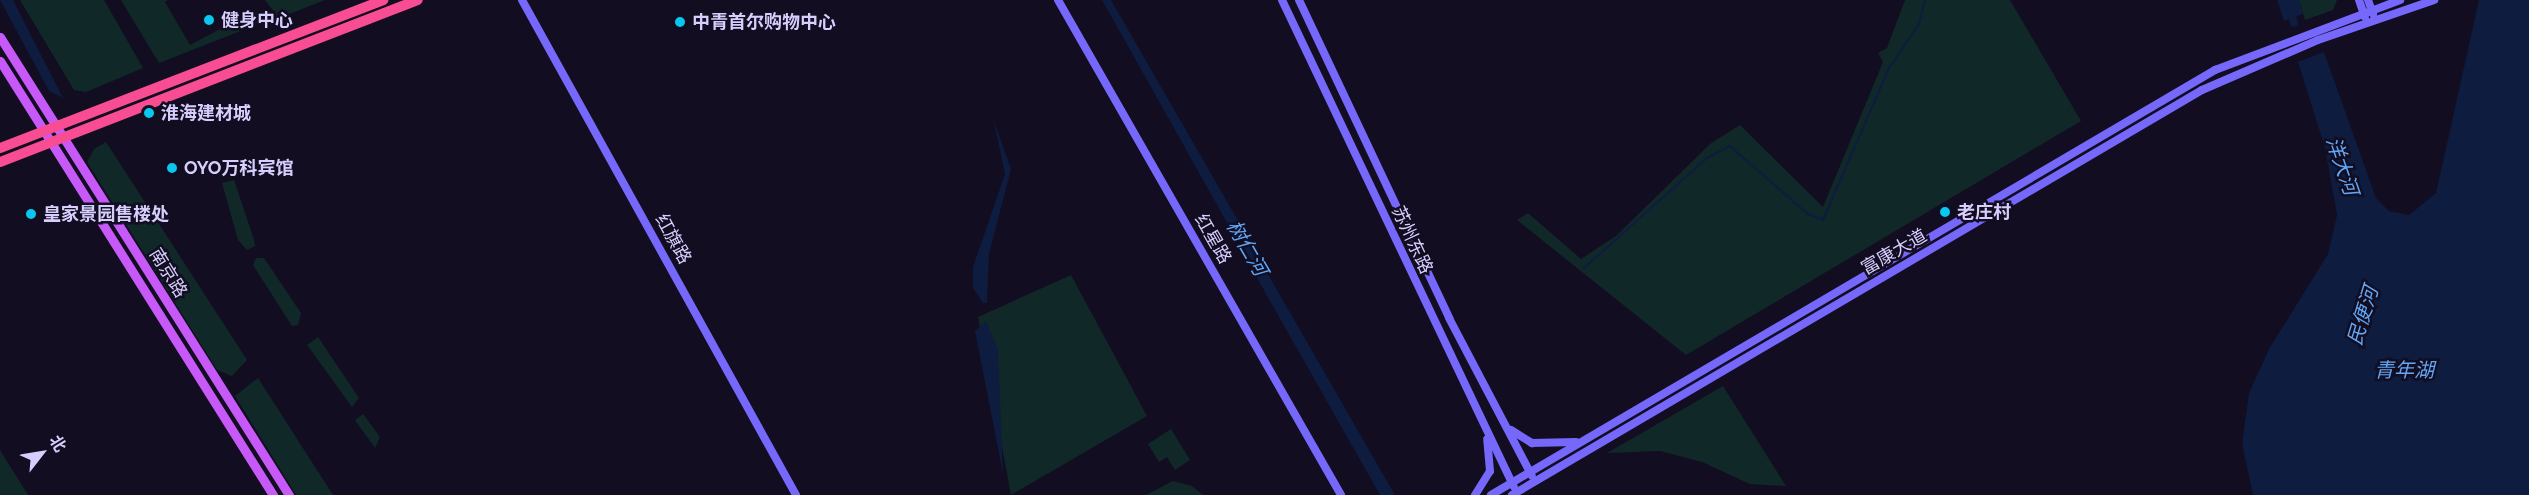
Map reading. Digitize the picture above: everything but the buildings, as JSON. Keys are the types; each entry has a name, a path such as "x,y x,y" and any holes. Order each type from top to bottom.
{"highway":[{"path":"0,148 383,0"},
{"path":"0,162 418,0"}],"main road":[{"name":"南京路","path":"0,37 289,495"},
{"name":"南京路","path":"0,61 273,495"}],"street":[{"name":"红旗路","path":"522,0 796,495"},
{"name":"红星路","path":"1058,0 1341,495"},
{"name":"苏州东路","path":"1282,0 1512,482 1514,494"},
{"name":"苏州东路","path":"1299,0 1498,413 1534,482"},
{"path":"2359,0 2368,11"},
{"path":"2368,0 2371,22"},
{"name":"富康大道","path":"1491,495 1938,230 2215,70 2400,0"},
{"name":"富康大道","path":"1514,494 2202,90 2419,3 2434,0"},
{"path":"1938,230 1945,241"},
{"path":"1884,262 1890,273"},
{"path":"1498,413 1516,436 1532,443 1587,438 1594,446"},
{"path":"1475,495 1490,471 1483,421"}],"green space":[{"path":"20,0 104,0 143,68 86,92 74,90"},
{"path":"121,0 168,0 165,2 190,45 256,10 261,23 159,63"},
{"path":"265,0 325,0 279,18"},
{"path":"1905,0 2010,0 2081,121 1686,355 1517,220 1528,213 1581,259 1616,236 1710,144 1740,125 1823,207 1883,62 1878,53 1887,48"},
{"path":"2299,0 2337,0 2333,10 2305,20"},
{"path":"106,142 247,360 232,376 217,370 87,162 94,149"},
{"path":"234,180 254,240 255,246 247,250 238,240 222,183"},
{"path":"256,258 264,258 301,313 298,325 292,326 253,265"},
{"path":"1071,275 1147,416 1011,495 978,317"},
{"path":"318,337 359,398 352,407 307,345"},
{"path":"258,378 333,495 296,495 235,396"},
{"path":"1723,386 1786,486 1750,484 1702,462 1660,451 1607,453"},
{"path":"363,414 380,437 375,448 355,420"},
{"path":"1171,429 1190,460 1175,470 1167,457 1159,462 1148,444"},
{"path":"0,450 28,495 0,495"},
{"path":"1173,481 1192,486 1203,495 1146,495"}],"water":[{"path":"0,0 13,0 63,98 49,91"},
{"path":"1102,0 1111,0 1247,236 1235,237"},
{"path":"2277,0 2299,0 2303,14 2284,21"},
{"name":"青年湖","path":"2479,0 2529,0 2529,495 2253,495 2242,444 2249,393 2269,349 2328,254 2337,215 2325,148 2298,62 2324,52 2376,198 2389,211 2409,215 2436,193"},
{"path":"993,118 1011,169 989,254 987,303 983,303 973,288 973,267 1005,174"},
{"name":"树仁河","path":"1250,243 1395,495 1380,495 1244,255 1242,247"},
{"path":"986,321 998,350 1003,474 975,331"}],"waterway":[{"path":"1583,269 1707,158 1730,146 1808,214 1823,220 1889,68 1919,24 1925,0"},
{"name":"洋大河","path":"2287,0 2294,23"}],"place":[{"name":"健身中心","path":"209,20"},
{"name":"中青首尔购物中心","path":"680,22"},
{"name":"淮海建材城","path":"149,113"},
{"name":"OYO万科宾馆","path":"172,168"},
{"name":"老庄村","path":"1945,212"},
{"name":"皇家景园售楼处","path":"31,214"}],"water label":[{"name":"民便河","path":"2363,316"}]}
